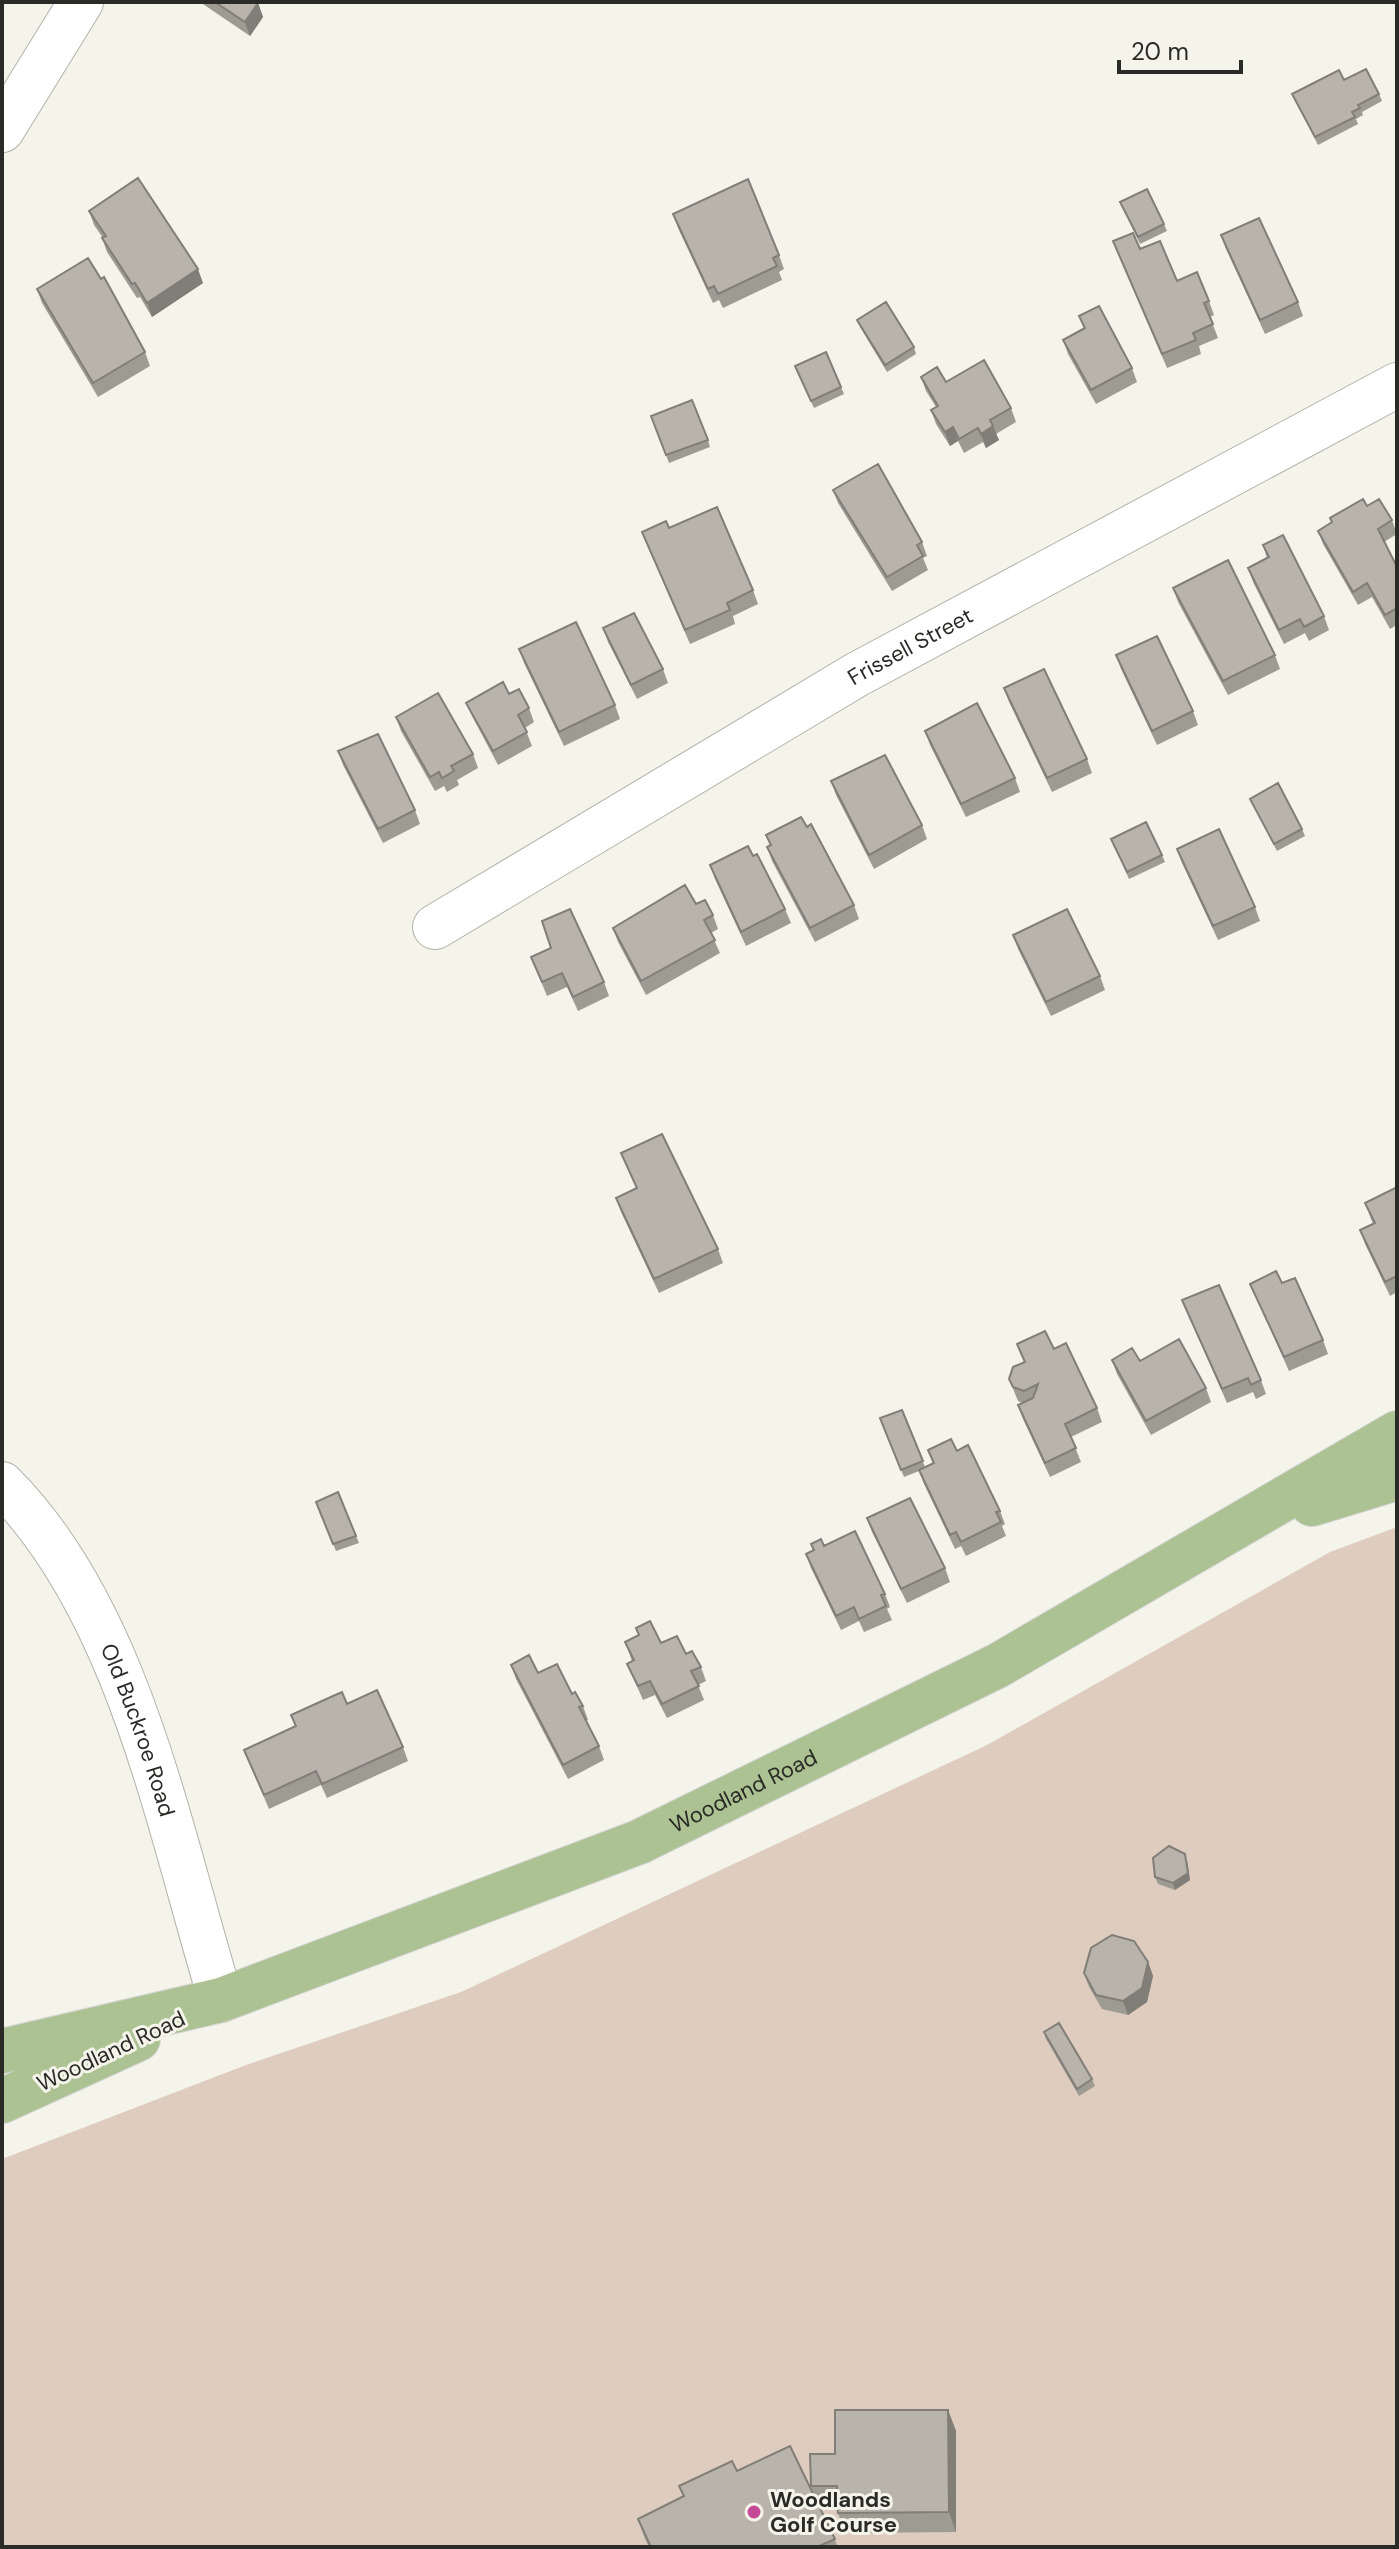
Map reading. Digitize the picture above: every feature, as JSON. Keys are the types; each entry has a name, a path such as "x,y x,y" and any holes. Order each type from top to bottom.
{"main road":[{"name":"Woodland Road","path":"2,2101 221,2000 639,1842 997,1666 1397,1433"},
{"name":"Woodland Road","path":"1240,1526 1397,1478"},
{"name":"Woodland Road","path":"2,2051 221,2000"}],"street":[{"path":"2,130 81,2"},
{"name":"Frissell Street","path":"435,927 856,675 1397,385"},
{"name":"Old Buckroe Road","path":"2,1484 54,1544 71,1571 120,1673 221,2000"}],"shaded area":[{"path":"1397,1527 1397,2547 2,2547 2,2159 246,2065 461,1992 987,1745 1330,1552"}],"building":[{"path":"215,2 256,2 258,3 245,22"},
{"path":"1366,69 1379,94 1358,105 1360,108 1352,112 1355,117 1315,137 1292,94 1339,70 1344,80"},
{"path":"138,178 198,269 147,303 102,238 106,236 89,211"},
{"path":"748,179 779,255 773,258 777,266 718,294 714,286 708,289 673,214"},
{"path":"1147,189 1164,224 1138,237 1120,202"},
{"path":"1259,218 1298,302 1260,320 1221,235"},
{"path":"1133,233 1140,249 1160,241 1177,281 1197,272 1209,301 1204,303 1213,324 1193,333 1196,340 1162,354 1113,241"},
{"path":"88,258 101,279 104,277 145,352 93,383 37,289"},
{"path":"886,302 914,347 885,365 857,320"},
{"path":"1099,306 1132,368 1091,390 1063,340 1085,328 1079,316"},
{"path":"826,352 841,387 811,401 795,366"},
{"path":"984,360 1011,408 990,420 993,426 981,434 978,428 959,439 953,427 945,432 931,410 938,406 921,377 937,367 946,382"},
{"path":"692,400 708,440 666,455 651,416"},
{"path":"878,464 922,542 917,545 923,556 887,577 833,490"},
{"path":"1363,499 1367,506 1379,499 1392,520 1378,529 1397,567 1397,608 1385,615 1367,583 1353,592 1318,531 1332,522 1330,518"},
{"path":"717,507 753,590 727,603 730,610 685,630 642,532 666,521 669,528"},
{"path":"1283,535 1324,616 1304,627 1300,619 1279,630 1248,568 1269,557 1263,545"},
{"path":"1228,560 1275,655 1223,681 1173,588"},
{"path":"634,613 663,669 631,685 603,628"},
{"path":"576,622 615,705 559,732 519,649"},
{"path":"1157,636 1193,711 1152,731 1116,655"},
{"path":"1044,669 1087,759 1047,778 1004,688"},
{"path":"503,682 509,694 519,689 529,708 518,715 527,732 493,751 466,703"},
{"path":"438,693 473,754 451,766 454,771 442,778 439,772 430,777 396,717"},
{"path":"977,703 1015,778 961,804 925,731"},
{"path":"378,734 415,810 378,829 338,751"},
{"path":"885,755 922,825 869,855 831,781"},
{"path":"1278,783 1302,829 1274,844 1250,799"},
{"path":"801,817 807,827 811,824 854,905 810,928 767,847 771,845 766,835"},
{"path":"1146,822 1162,855 1127,872 1111,839"},
{"path":"1219,829 1255,907 1213,926 1177,849"},
{"path":"748,846 753,856 757,854 785,909 741,932 710,865"},
{"path":"685,885 696,904 705,900 713,915 704,920 715,940 641,981 613,928"},
{"path":"570,909 604,982 573,997 562,973 542,982 531,957 551,948 542,921"},
{"path":"1067,909 1100,976 1046,1002 1013,935"},
{"path":"662,1134 718,1249 654,1279 616,1198 637,1188 621,1153"},
{"path":"1397,1187 1397,1276 1385,1282 1360,1230 1375,1223 1365,1203"},
{"path":"1276,1271 1282,1283 1295,1278 1323,1340 1284,1357 1250,1284"},
{"path":"1219,1285 1261,1380 1251,1385 1248,1378 1222,1389 1182,1300"},
{"path":"1045,1331 1054,1349 1066,1343 1097,1408 1065,1424 1076,1448 1045,1463 1018,1405 1033,1398 1038,1384 1024,1391 1013,1387 1009,1379 1013,1367 1025,1362 1017,1344"},
{"path":"1179,1339 1206,1388 1146,1421 1112,1360 1132,1348 1140,1361"},
{"path":"902,1410 923,1461 901,1470 880,1418"},
{"path":"951,1439 957,1451 968,1445 1000,1511 996,1512 1001,1522 961,1542 956,1532 950,1535 919,1470 934,1463 928,1450"},
{"path":"338,1492 356,1536 333,1544 316,1502"},
{"path":"910,1498 945,1568 901,1589 867,1518"},
{"path":"855,1531 885,1594 881,1595 886,1606 859,1619 854,1607 836,1616 806,1554 814,1550 811,1544 821,1539 824,1546"},
{"path":"650,1621 661,1643 677,1636 686,1654 692,1651 701,1667 691,1671 699,1686 662,1704 650,1681 638,1686 627,1664 634,1660 625,1642 639,1635 636,1628"},
{"path":"529,1655 538,1673 557,1664 572,1694 575,1692 583,1706 579,1707 599,1746 563,1765 511,1665"},
{"path":"377,1690 403,1747 322,1784 316,1771 264,1795 244,1750 296,1726 291,1715 333,1696 342,1692 347,1704"},
{"path":"1169,1846 1185,1854 1188,1873 1173,1883 1155,1877 1153,1858"},
{"path":"1112,1935 1134,1941 1148,1962 1142,1988 1123,2001 1096,1995 1084,1973 1091,1948"},
{"path":"1059,2023 1092,2079 1077,2089 1044,2032"},
{"path":"835,2410 948,2410 949,2512 838,2513 837,2486 811,2486 810,2454 835,2454"},
{"name":"Woodlands Golf Course","path":"790,2446 835,2539 817,2547 651,2547 638,2519 684,2496 679,2486 732,2461 737,2471"}],"place":[{"name":"Woodlands Golf Course","path":"754,2512"}]}
